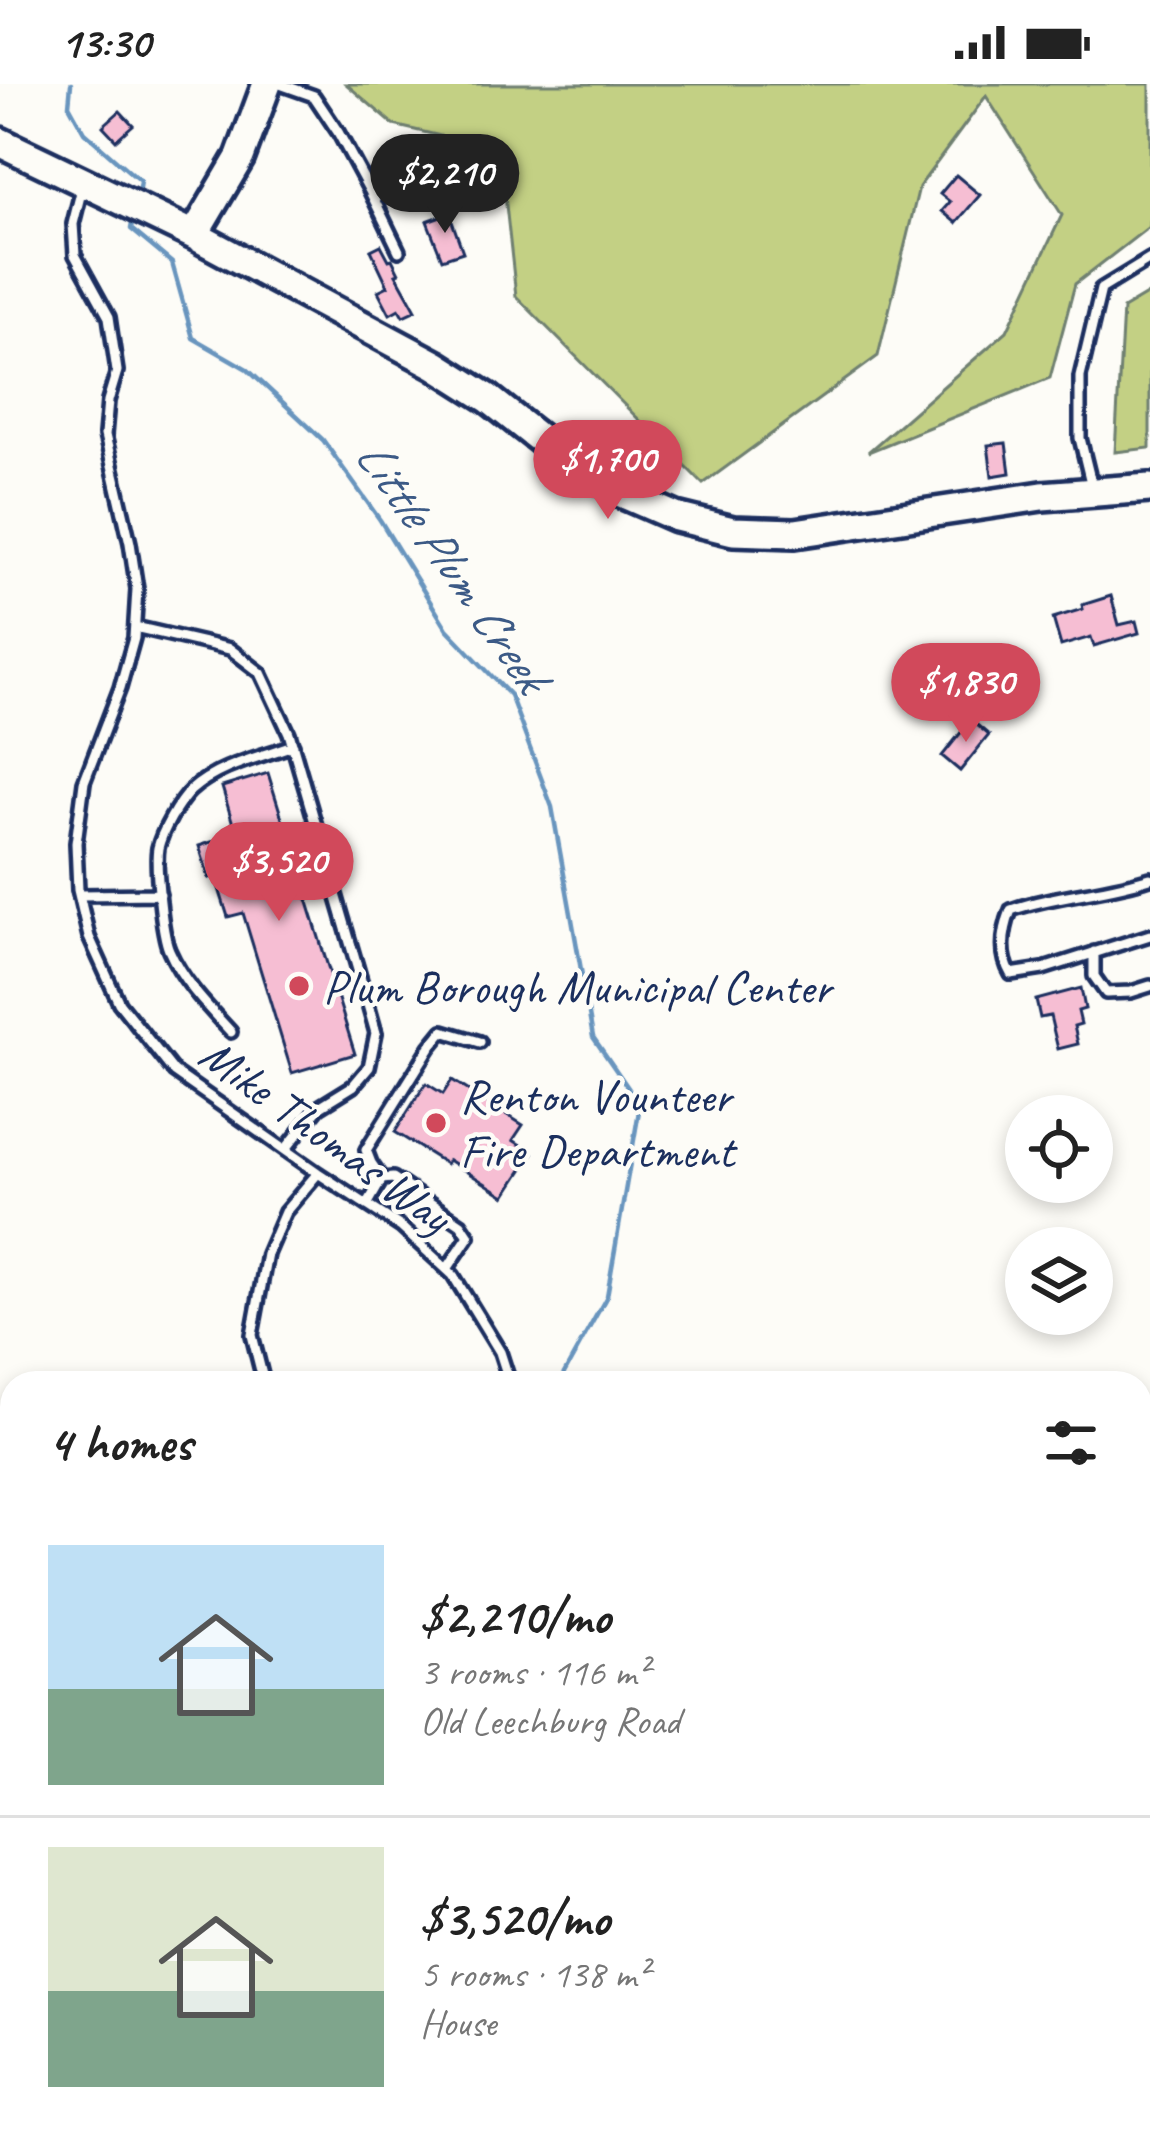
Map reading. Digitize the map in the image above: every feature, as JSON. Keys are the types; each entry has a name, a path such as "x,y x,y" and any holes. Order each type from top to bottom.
{"street":[{"path":"194,235 240,157 267,84"},
{"path":"0,142 194,235 436,365 621,494 676,517 734,532 795,533 1042,496 1150,488"}],"lane":[{"path":"280,84 314,96 399,251"},
{"name":"Mike Thomas Way","path":"83,182 73,224 75,255 110,317 117,371 105,435 137,589 135,627 120,688 84,782 76,843 89,937 119,1003 174,1072 401,1227 447,1269 500,1352 506,1371"},
{"path":"1094,492 1080,438 1079,377 1101,289 1150,260"},
{"path":"135,627 230,649 261,673 293,745 376,1033 370,1067 353,1086 319,1107 285,1150"},
{"path":"231,1032 190,986 167,947 158,848 178,804 194,787 231,767 293,745"},
{"path":"1150,878 1011,910 1004,927 1003,961 1011,974 1043,969 1150,935"},
{"path":"80,895 160,894"},
{"path":"1094,952 1094,976 1106,993 1150,986"},
{"path":"382,1179 366,1150 430,1047 442,1031 480,1042"},
{"path":"260,1371 252,1334 267,1254 285,1212 318,1173"},
{"path":"382,1179 393,1178 461,1224 469,1236 447,1269"},
{"path":"367,1205 382,1179"}],"green space":[{"path":"346,84 1150,84 1150,226 1075,284 1050,378 868,452 1007,331 1062,215 986,96 919,187 878,356 703,484 516,296 500,150 394,125"},
{"path":"1150,293 1150,448 1115,452 1123,309"}],"building":[{"path":"120,111 133,125 116,140 103,126"},
{"path":"956,175 980,195 956,223 942,211 950,202 940,194"},
{"path":"449,213 463,252 442,259 427,221"},
{"path":"381,245 416,310 403,316 399,309 390,314 378,291 388,286 371,250"},
{"path":"1006,443 1010,473 992,476 988,445"},
{"path":"1111,596 1119,625 1136,621 1139,633 1094,646 1091,637 1061,646 1053,618"},
{"path":"971,720 989,735 960,771 942,756"},
{"name":"Plum Borough Municipal Center","path":"268,773 355,1054 292,1073 243,913 228,917 199,846 236,834 222,787"},
{"path":"1081,988 1085,1009 1078,1011 1081,1024 1074,1026 1078,1044 1058,1049 1050,1016 1040,1018 1036,1000"},
{"path":"452,1080 523,1125 513,1140 533,1153 505,1196 395,1132 426,1083 443,1094"}],"waterway":[{"name":"Little Plum Creek","path":"71,84 69,105 84,132 140,181 138,195"},
{"name":"Little Plum Creek","path":"133,218 131,229 172,263 193,338 247,369 323,440 380,520 447,629 510,695 552,807 593,1037 640,1105 607,1296 565,1371"}],"place":[{"name":"Plum Borough Municipal Center","path":"299,986"},
{"name":"Renton Vounteer Fire Department","path":"436,1123"}]}
